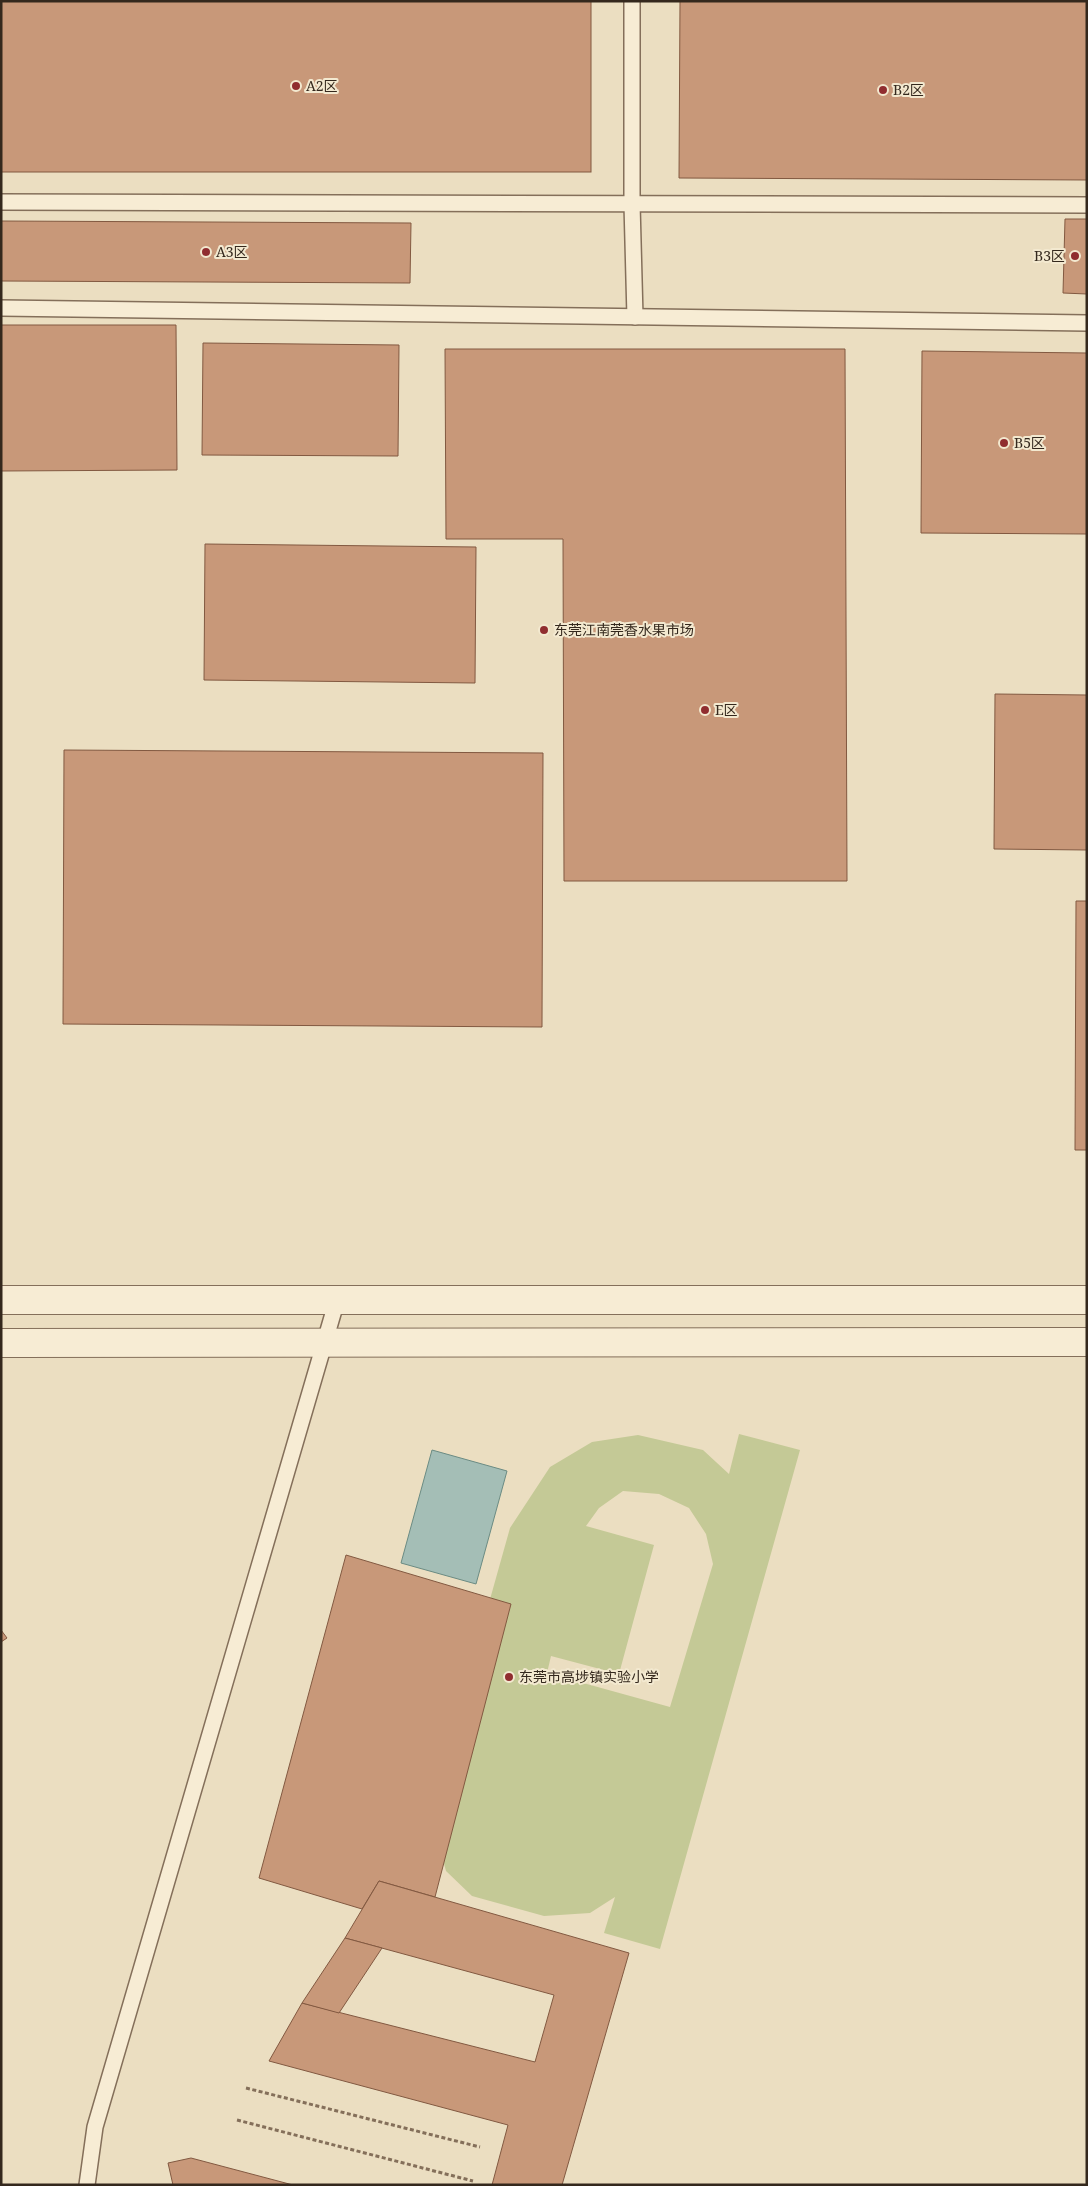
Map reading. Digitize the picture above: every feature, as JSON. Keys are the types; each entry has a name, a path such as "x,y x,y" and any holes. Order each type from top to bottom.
{"street":[{"path":"1,1300 1087,1300"},
{"path":"1,1343 1087,1342"}],"lane":[{"path":"632,1 632,204 636,317"},
{"path":"1,202 1087,205"},
{"path":"1,308 1087,323"},
{"path":"87,2185 95,2127 337,1300"}],"path":[{"path":"246,2088 480,2146"},
{"path":"237,2120 473,2181"}],"green space":[{"path":"739,1434 800,1450 660,1949 604,1933 615,1897 590,1913 544,1916 472,1896 446,1871 434,1827 441,1774 510,1528 550,1467 592,1442 638,1435 703,1450 729,1474","holes":["623,1491 659,1494 689,1508 706,1534 713,1564 670,1707 547,1673 551,1656 619,1674 654,1545 586,1526 599,1508"]}],"water":[{"path":"432,1450 507,1471 476,1584 401,1563"}],"building":[{"name":"A2区","path":"1,1 591,1 591,172 1,172"},
{"name":"B2区","path":"680,1 1087,1 1087,180 679,178"},
{"name":"B3区","path":"1065,219 1087,219 1087,294 1063,293"},
{"name":"A3区","path":"1,221 411,223 410,283 1,281"},
{"path":"1,325 176,325 177,470 1,471"},
{"path":"203,343 399,345 398,456 202,455"},
{"name":"E区","path":"445,349 845,349 847,881 564,881 563,539 446,539"},
{"name":"B5区","path":"922,351 1087,353 1087,534 921,533"},
{"path":"205,544 476,547 475,683 204,680"},
{"path":"995,694 1087,695 1087,850 994,849"},
{"path":"64,750 543,753 542,1027 63,1024"},
{"path":"1076,901 1087,901 1087,1150 1075,1150"},
{"path":"346,1555 511,1604 435,1897 379,1881 362,1909 259,1878"},
{"path":"1,1630 7,1638 1,1642"},
{"path":"379,1881 629,1953 562,2185 492,2185 508,2125 269,2061 302,2003 535,2062 554,1995 345,1938"},
{"path":"345,1938 382,1948 339,2013 302,2003"},
{"path":"191,2158 293,2185 173,2185 168,2163"}],"place":[{"name":"A2区","path":"296,86"},
{"name":"B2区","path":"883,90"},
{"name":"A3区","path":"206,252"},
{"name":"B3区","path":"1075,256"},
{"name":"B5区","path":"1004,443"},
{"name":"东莞江南莞香水果市场","path":"544,630"},
{"name":"E区","path":"705,710"},
{"name":"东莞市高埗镇实验小学","path":"509,1677"}]}
